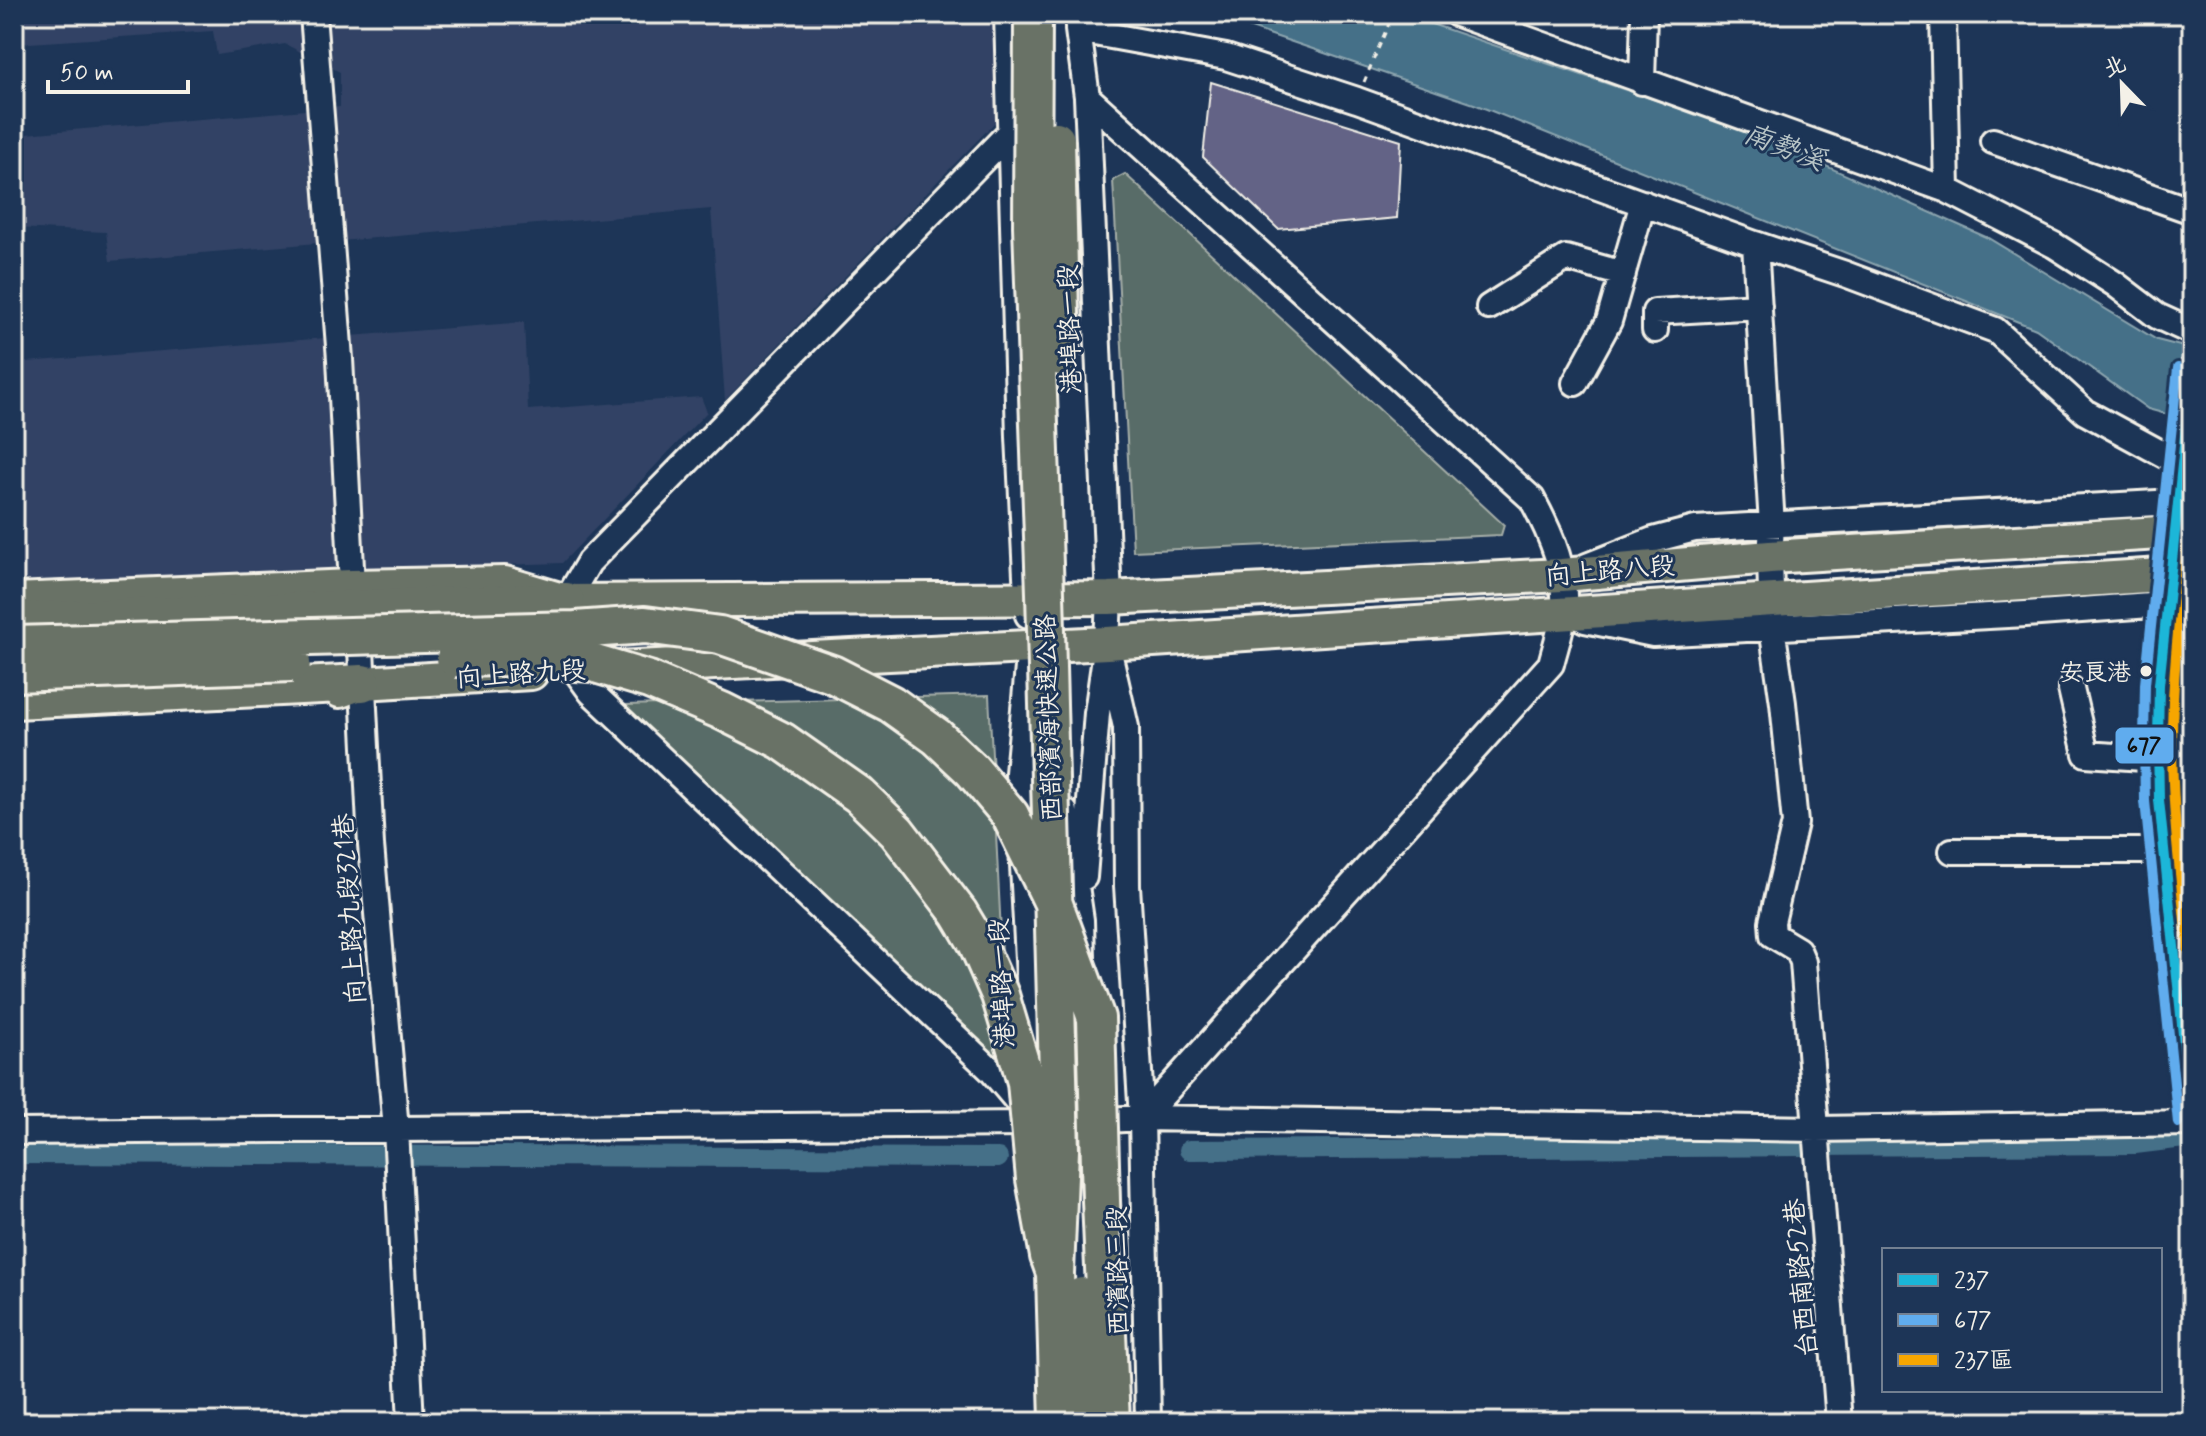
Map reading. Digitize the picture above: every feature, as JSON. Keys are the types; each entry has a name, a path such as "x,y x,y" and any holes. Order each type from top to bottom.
{"highway":[{"name":"西部濱海快速公路","path":"1008,15 1032,226 1060,1150 1055,1273 1059,1422"},
{"name":"西部濱海快速公路","path":"1065,18 1084,1422"},
{"path":"14,621 355,598 566,601"},
{"path":"14,645 575,630 645,625 720,635 832,674 891,704 937,737 972,770 1010,815 1055,907 1096,1018 1111,1422"},
{"path":"14,673 503,657 592,663 649,680 782,741 859,795 897,832 959,913 977,943 1000,995 1026,1082 1035,1179 1055,1273"},
{"path":"14,700 362,683"}],"main road":[{"name":"向上路八段","path":"1027,599 1109,598 1562,575 1771,541 2185,516"},
{"name":"向上路八段","path":"1030,646 1564,613 1772,613 2177,583"},
{"path":"14,600 355,598"},
{"path":"14,657 232,648 360,647 509,625 566,601 1027,599"},
{"name":"向上路九段","path":"14,712 241,706 320,698 362,683 1030,646"},
{"path":"232,648 362,683"}],"street":[{"name":"向上路九段321巷","path":"313,14 340,359 374,875 396,1129 411,1422"},
{"path":"1457,14 1947,190 2054,245 2115,284 2157,316 2192,332"},
{"path":"1642,82 1644,14"},
{"path":"1943,14 1947,190"},
{"name":"港埠路一段","path":"1008,15 1019,422 1030,646 1018,773 1036,1124"},
{"path":"1045,1422 1036,1124 991,1070 591,692 575,670 559,633 566,601 589,562 1009,133 1035,90 1065,18 1226,57 1357,100 1995,330 2085,412 2187,464"},
{"name":"港埠路一段","path":"1065,18 1087,97 1109,598 1081,920"},
{"path":"1087,97 1532,499 1550,532 1562,575 1564,613 1551,664 1142,1118"},
{"path":"1993,141 2192,211"},
{"path":"1575,383 1609,321 1643,203"},
{"path":"1755,244 1772,613"},
{"path":"1489,307 1566,258 1623,274"},
{"path":"1655,330 1655,312 1759,306"},
{"path":"14,1132 1036,1124 1142,1118 1818,1141 2192,1122 2159,800 2158,759 2159,685 2185,516 2192,369"},
{"path":"2177,583 2192,602"},
{"name":"台西南路52巷","path":"1772,613 1795,823 1772,922 1773,935 1798,950 1803,962 1839,1422"},
{"name":"港埠路一段","path":"1107,643 1126,727 1127,886 1142,1118"},
{"name":"港埠路一段","path":"1030,646 1060,777 1081,920 1089,1122"},
{"path":"2071,689 2086,754 2158,759"},
{"path":"1952,851 2164,851"},
{"name":"西濱路三段","path":"1142,1118 1148,1422"},
{"name":"西濱路三段","path":"1089,1122 1098,1422"}],"path":[{"path":"1357,100 1393,14"}],"shaded area":[{"path":"14,14 309,14 311,26 627,14 936,14 994,23 1005,112 725,400 711,209 110,261 106,232 14,228 14,135 340,107 340,72 285,44 217,55 213,31 14,44"},
{"path":"1210,14 1402,14 1747,131 1988,238 2157,340 2192,349 2192,421 2148,409 2036,329 1474,104"},
{"path":"524,322 528,410 701,397 707,412 562,563 14,581 14,363"}],"green space":[{"path":"1125,174 1504,525 1501,535 1133,551 1113,180"},
{"path":"989,695 1008,1072 623,716 625,705"}],"building":[{"path":"1211,82 1401,141 1397,218 1278,229 1203,157"}],"waterway":[{"path":"1189,1150 2135,1144 2192,1137"},
{"path":"14,1154 998,1158"}],"transit line":[{"name":"677","path":"2178,368 2145,684 2144,740 2145,801 2178,1123"},
{"name":"237","path":"2192,369 2159,685 2158,740 2159,800 2192,1122"},
{"name":"237區","path":"2192,504 2176,652 2172,741 2176,833 2192,985"}],"place":[{"name":"安良港","path":"2146,671"}],"water label":[{"name":"南勢溪","path":"1785,146"}]}
